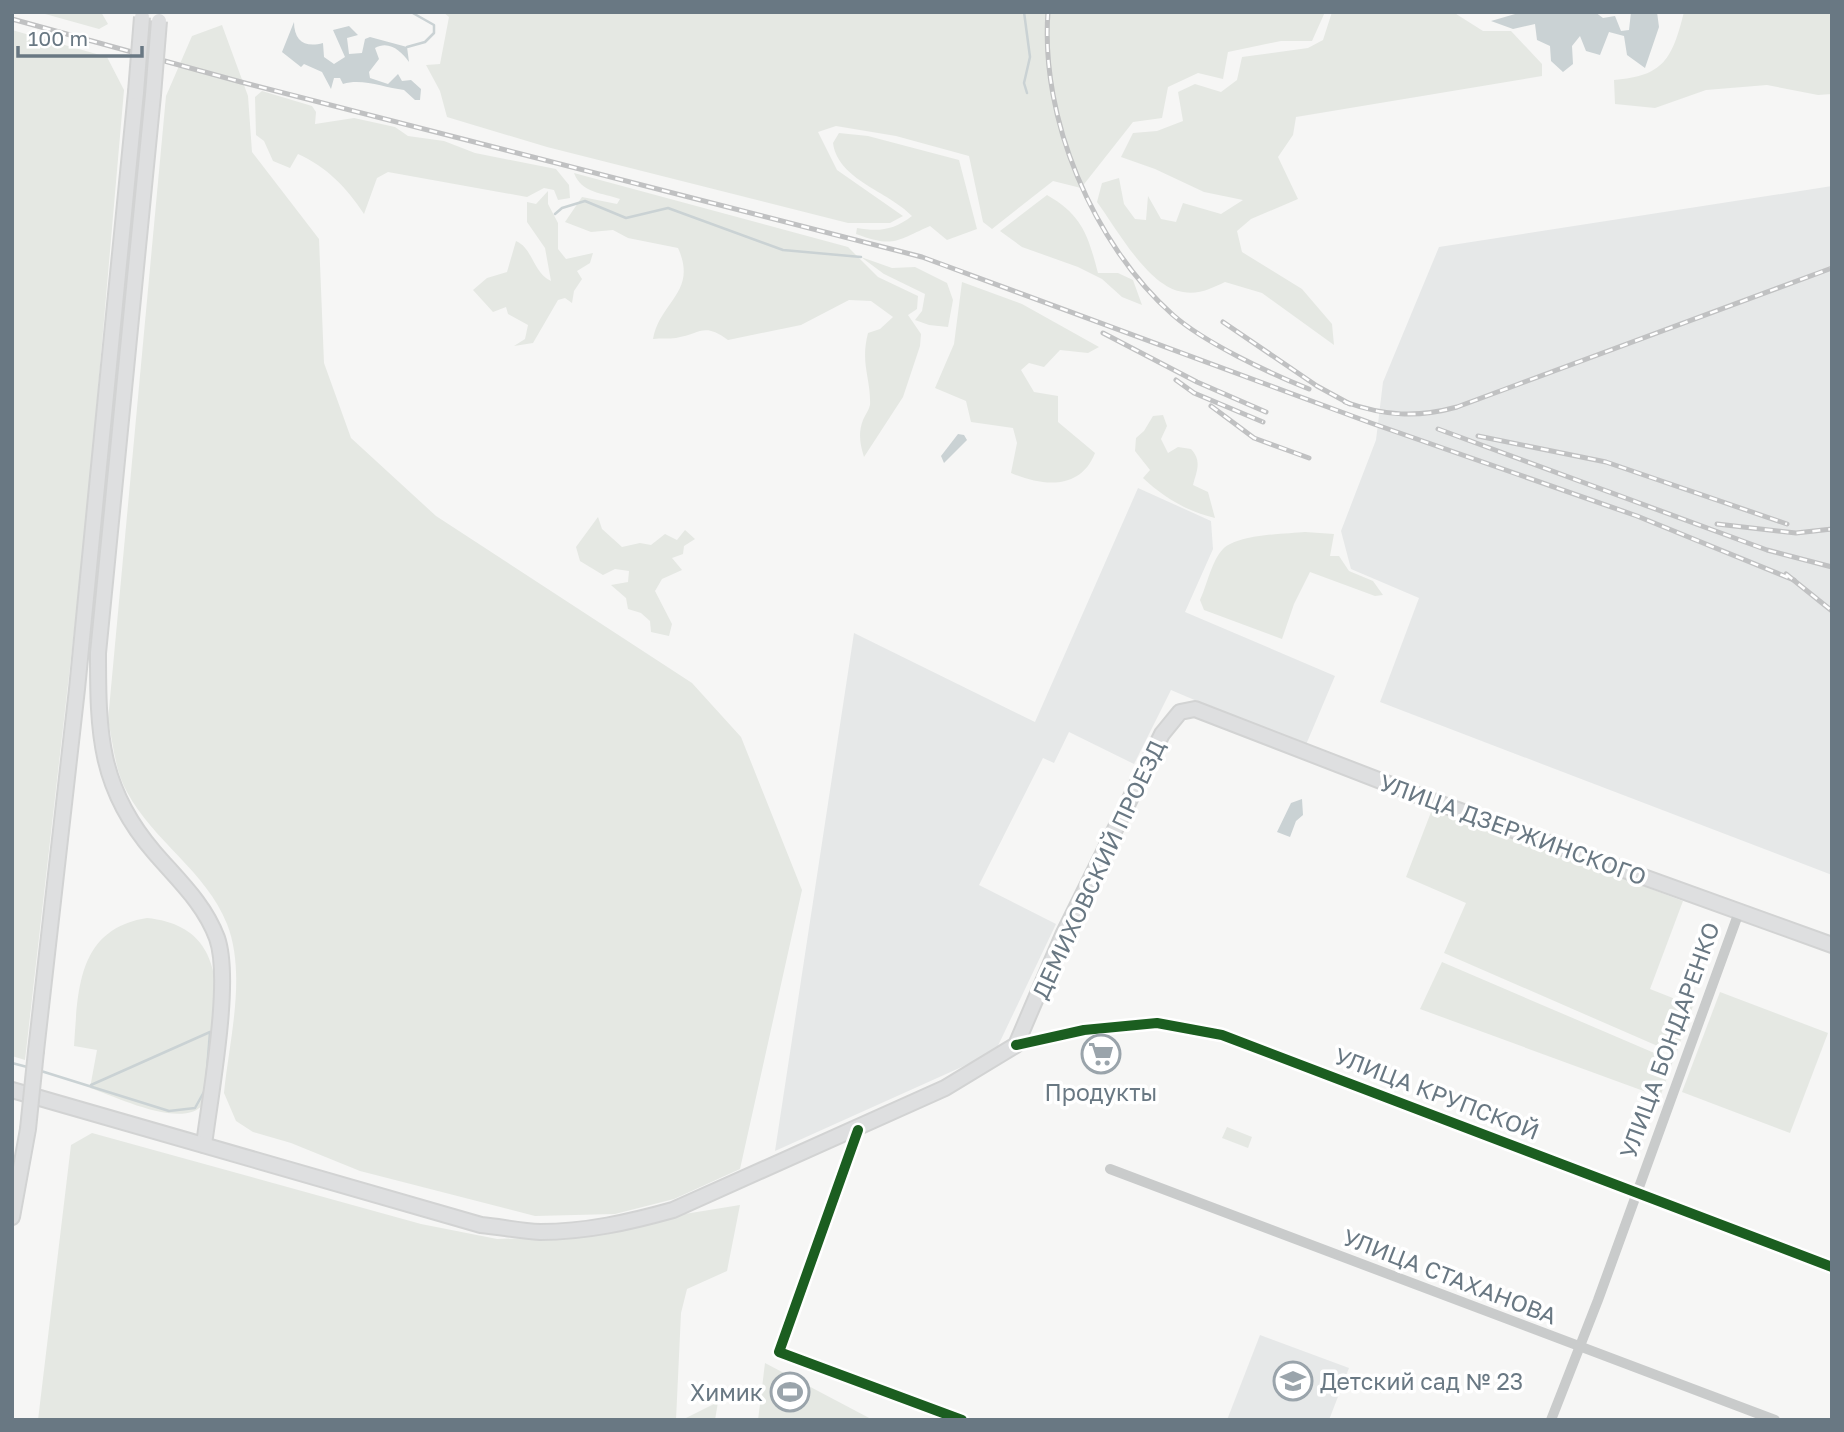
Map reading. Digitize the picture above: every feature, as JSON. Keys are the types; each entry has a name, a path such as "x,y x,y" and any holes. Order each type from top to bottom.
{"main road":[{"path":"12,1217 17,1204 28,1129 77,689 143,15"},
{"path":"159,17 98,653 98,722 104,760 117,798 147,844 198,902 219,947 222,986 204,1145"},
{"name":"УЛИЦА ДЗЕРЖИНСКОГО","path":"1195,709 1430,800 1832,945"},
{"name":"ДЕМИХОВСКИЙ ПРОЕЗД","path":"1016,1045 1063,935 1162,734 1180,712 1195,709"},
{"path":"12,1090 481,1225 540,1232 626,1223 673,1210 858,1130 945,1088 1016,1045"}],"street":[{"name":"УЛИЦА БОНДАРЕНКО","path":"1551,1420 1739,912"},
{"name":"УЛИЦА КРУПСКОЙ","path":"1016,1045 1084,1030 1135,1024 1168,1023 1222,1035 1832,1266"},
{"path":"858,1130 779,1352 962,1420"},
{"name":"УЛИЦА СТАХАНОВА","path":"1110,1169 1775,1420"}],"shaded area":[{"path":"38,12 101,12 108,24 99,29"},
{"path":"443,12 1325,12 1312,41 1281,41 1228,52 1223,79 1198,73 1168,87 1162,118 1133,122 1081,188 1053,181 992,229 983,222 969,156 896,136 836,126 818,132 837,170 903,216 890,223 848,223 547,147 447,117 440,91 426,65 440,64 449,17"},
{"path":"1332,12 1453,12 1483,31 1511,31 1542,64 1542,76 1296,117 1293,135 1278,157 1298,199 1251,219 1237,231 1242,252 1302,289 1332,324 1334,345 1262,293 1225,282 1194,293 1170,288 1158,280 1134,255 1097,202 1102,183 1119,178 1124,204 1135,219 1146,220 1148,196 1161,219 1176,222 1183,203 1221,214 1243,200 1204,192 1155,169 1121,157 1133,133 1157,131 1183,121 1178,92 1195,84 1221,92 1237,80 1242,57 1308,48 1323,40"},
{"path":"1522,12 1595,12 1603,18 1615,16 1621,31 1629,30 1631,12 1657,12 1659,27 1645,68 1627,55 1624,36 1609,32 1600,55 1586,51 1580,36 1572,46 1573,64 1563,72 1551,61 1550,46 1537,40 1535,24 1513,29 1491,21"},
{"path":"1684,12 1832,12 1832,94 1818,95 1767,85 1706,90 1655,108 1615,104 1614,80 1644,74 1663,62 1675,42"},
{"path":"294,22 298,38 306,44 323,43 324,57 334,64 345,57 333,30 349,26 358,35 347,38 349,54 362,53 365,39 370,37 407,47 409,62 390,46 375,48 379,59 369,72 370,78 388,84 398,74 402,81 411,80 421,89 420,100 415,100 404,90 366,83 343,84 340,78 334,78 331,89 322,72 304,64 301,67 282,52"},
{"path":"222,25 248,96 252,152 319,239 324,363 351,438 436,516 692,683 741,737 802,890 740,1169 674,1199 615,1214 535,1216 360,1171 291,1143 253,1132 236,1121 224,1093 236,986 233,944 227,924 206,888 151,826 127,792 117,766 108,720 166,96 192,36"},
{"path":"12,30 107,57 124,90 86,527 25,1060 12,1056"},
{"path":"262,91 312,106 316,112 315,124 354,118 395,127 408,136 444,141 475,153 556,169 569,185 570,198 558,200 554,190 544,188 527,197 388,172 377,178 364,214 336,179 308,159 298,154 290,168 273,161 264,141 256,135 255,97"},
{"path":"839,133 868,136 959,160 977,229 947,240 930,226 902,239 887,242 856,234 857,228 886,229 912,216 854,176 844,166 833,143"},
{"path":"574,173 848,247 878,277 918,296 917,309 908,315 921,334 920,346 903,397 864,457 860,434 870,405 865,362 868,333 880,329 893,317 871,301 849,300 801,325 728,340 707,330 676,338 653,339 657,326 681,286 684,275 678,248 628,238 613,230 591,232 565,222 582,197 617,204 620,199 587,188 577,180"},
{"path":"1832,186 1832,875 1380,702 1419,598 1351,569 1341,531 1376,440 1383,382 1439,247"},
{"path":"548,191 548,204 558,223 558,249 566,259 593,253 590,263 577,271 582,279 574,291 572,303 565,298 558,300 533,343 514,346 525,339 528,325 508,314 506,307 493,312 473,290 487,278 507,272 516,241 522,244 540,272 551,281 545,248 527,222 527,202 536,204"},
{"path":"1047,195 1068,210 1082,227 1098,273 1118,273 1133,280 1142,305 1122,297 1102,279 1078,267 1022,247 1000,231"},
{"path":"861,257 892,268 915,267 947,283 953,300 948,327 915,320 922,311 925,294 884,274"},
{"path":"962,282 1022,304 1099,347 1088,353 1060,350 1044,367 1029,363 1021,370 1034,392 1058,396 1058,422 1095,453 1080,474 1059,482 1047,482 1011,473 1017,443 1013,428 971,422 966,401 935,388 954,344"},
{"path":"1163,415 1167,426 1161,439 1168,453 1178,447 1191,449 1194,453 1198,466 1193,485 1208,492 1215,518 1176,503 1143,478 1150,470 1135,451 1136,438 1153,416"},
{"path":"958,434 964,435 967,440 944,463 941,456"},
{"path":"1138,488 1211,521 1213,549 1185,612 1335,676 1305,747 1171,690 1134,764 1069,732 1054,763 1043,758 979,885 1056,924 995,1052 775,1151 854,633 1035,722"},
{"path":"598,517 602,529 622,547 640,543 651,545 665,534 677,540 685,530 695,539 684,546 683,554 672,558 682,570 662,579 655,591 672,624 669,636 651,632 650,621 641,613 628,609 626,598 611,585 628,582 629,571 615,569 603,575 580,561 576,547"},
{"path":"1305,532 1334,534 1330,556 1339,556 1349,571 1373,581 1383,595 1375,596 1310,572 1294,604 1282,639 1204,610 1200,600 1213,566 1223,549 1239,540"},
{"path":"1302,799 1303,815 1296,821 1290,837 1277,832 1291,803"},
{"path":"1433,807 1683,901 1650,989 1693,1006 1676,1054 1444,953 1466,903 1406,877"},
{"path":"147,918 178,926 199,941 211,962 216,988 216,1016 204,1103 195,1111 182,1114 150,1109 90,1088 97,1050 74,1046 81,983 86,964 95,948 107,934 124,924"},
{"path":"1442,962 1673,1061 1660,1097 1420,1009"},
{"path":"1720,992 1828,1033 1790,1133 1682,1092"},
{"path":"1227,1127 1252,1137 1248,1148 1222,1138"},
{"path":"92,1133 421,1224 497,1239 587,1236 666,1217 740,1205 727,1271 687,1289 681,1313 676,1420 38,1420 71,1145"},
{"name":"Детский сад № 23","path":"1260,1335 1349,1368 1329,1420 1227,1420"},
{"name":"Химик","path":"765,1363 873,1420 758,1420"},
{"path":"718,1402 715,1420 682,1420"}],"waterway":[{"path":"407,47 425,42 434,33 434,25 411,12"},
{"path":"1024,12 1030,57 1024,83 1027,93"},
{"path":"555,214 562,208 585,201 626,218 668,208 783,250 861,257"},
{"path":"91,1085 210,1032 206,1083"},
{"path":"12,1063 31,1068"},
{"path":"41,1071 169,1111 195,1108 205,1090"}],"railway":[{"path":"1048,12 1048,53 1053,94 1063,136 1096,216 1119,253 1144,286 1186,326 1275,375 1309,389"},
{"path":"12,19 241,82 922,257 1371,423 1637,516 1794,580"},
{"path":"1345,402 1401,414 1428,413 1457,407 1832,268"},
{"path":"1223,322 1317,386 1350,404"},
{"path":"1103,333 1197,382 1266,412"},
{"path":"1176,380 1194,393 1263,422"},
{"path":"1211,406 1254,438 1309,458"},
{"path":"1438,429 1767,550 1832,567"},
{"path":"1478,436 1606,462 1787,524"},
{"path":"1717,524 1796,533 1832,529"},
{"path":"1786,574 1832,611"}],"cycle path":[{"path":"1016,1045 1084,1030 1157,1023 1222,1035 1832,1267"},
{"path":"858,1130 779,1352 962,1420"}],"place":[{"name":"Продукты","path":"1101,1054"},
{"name":"Детский сад № 23","path":"1293,1381"},
{"name":"Химик","path":"790,1392"}]}
